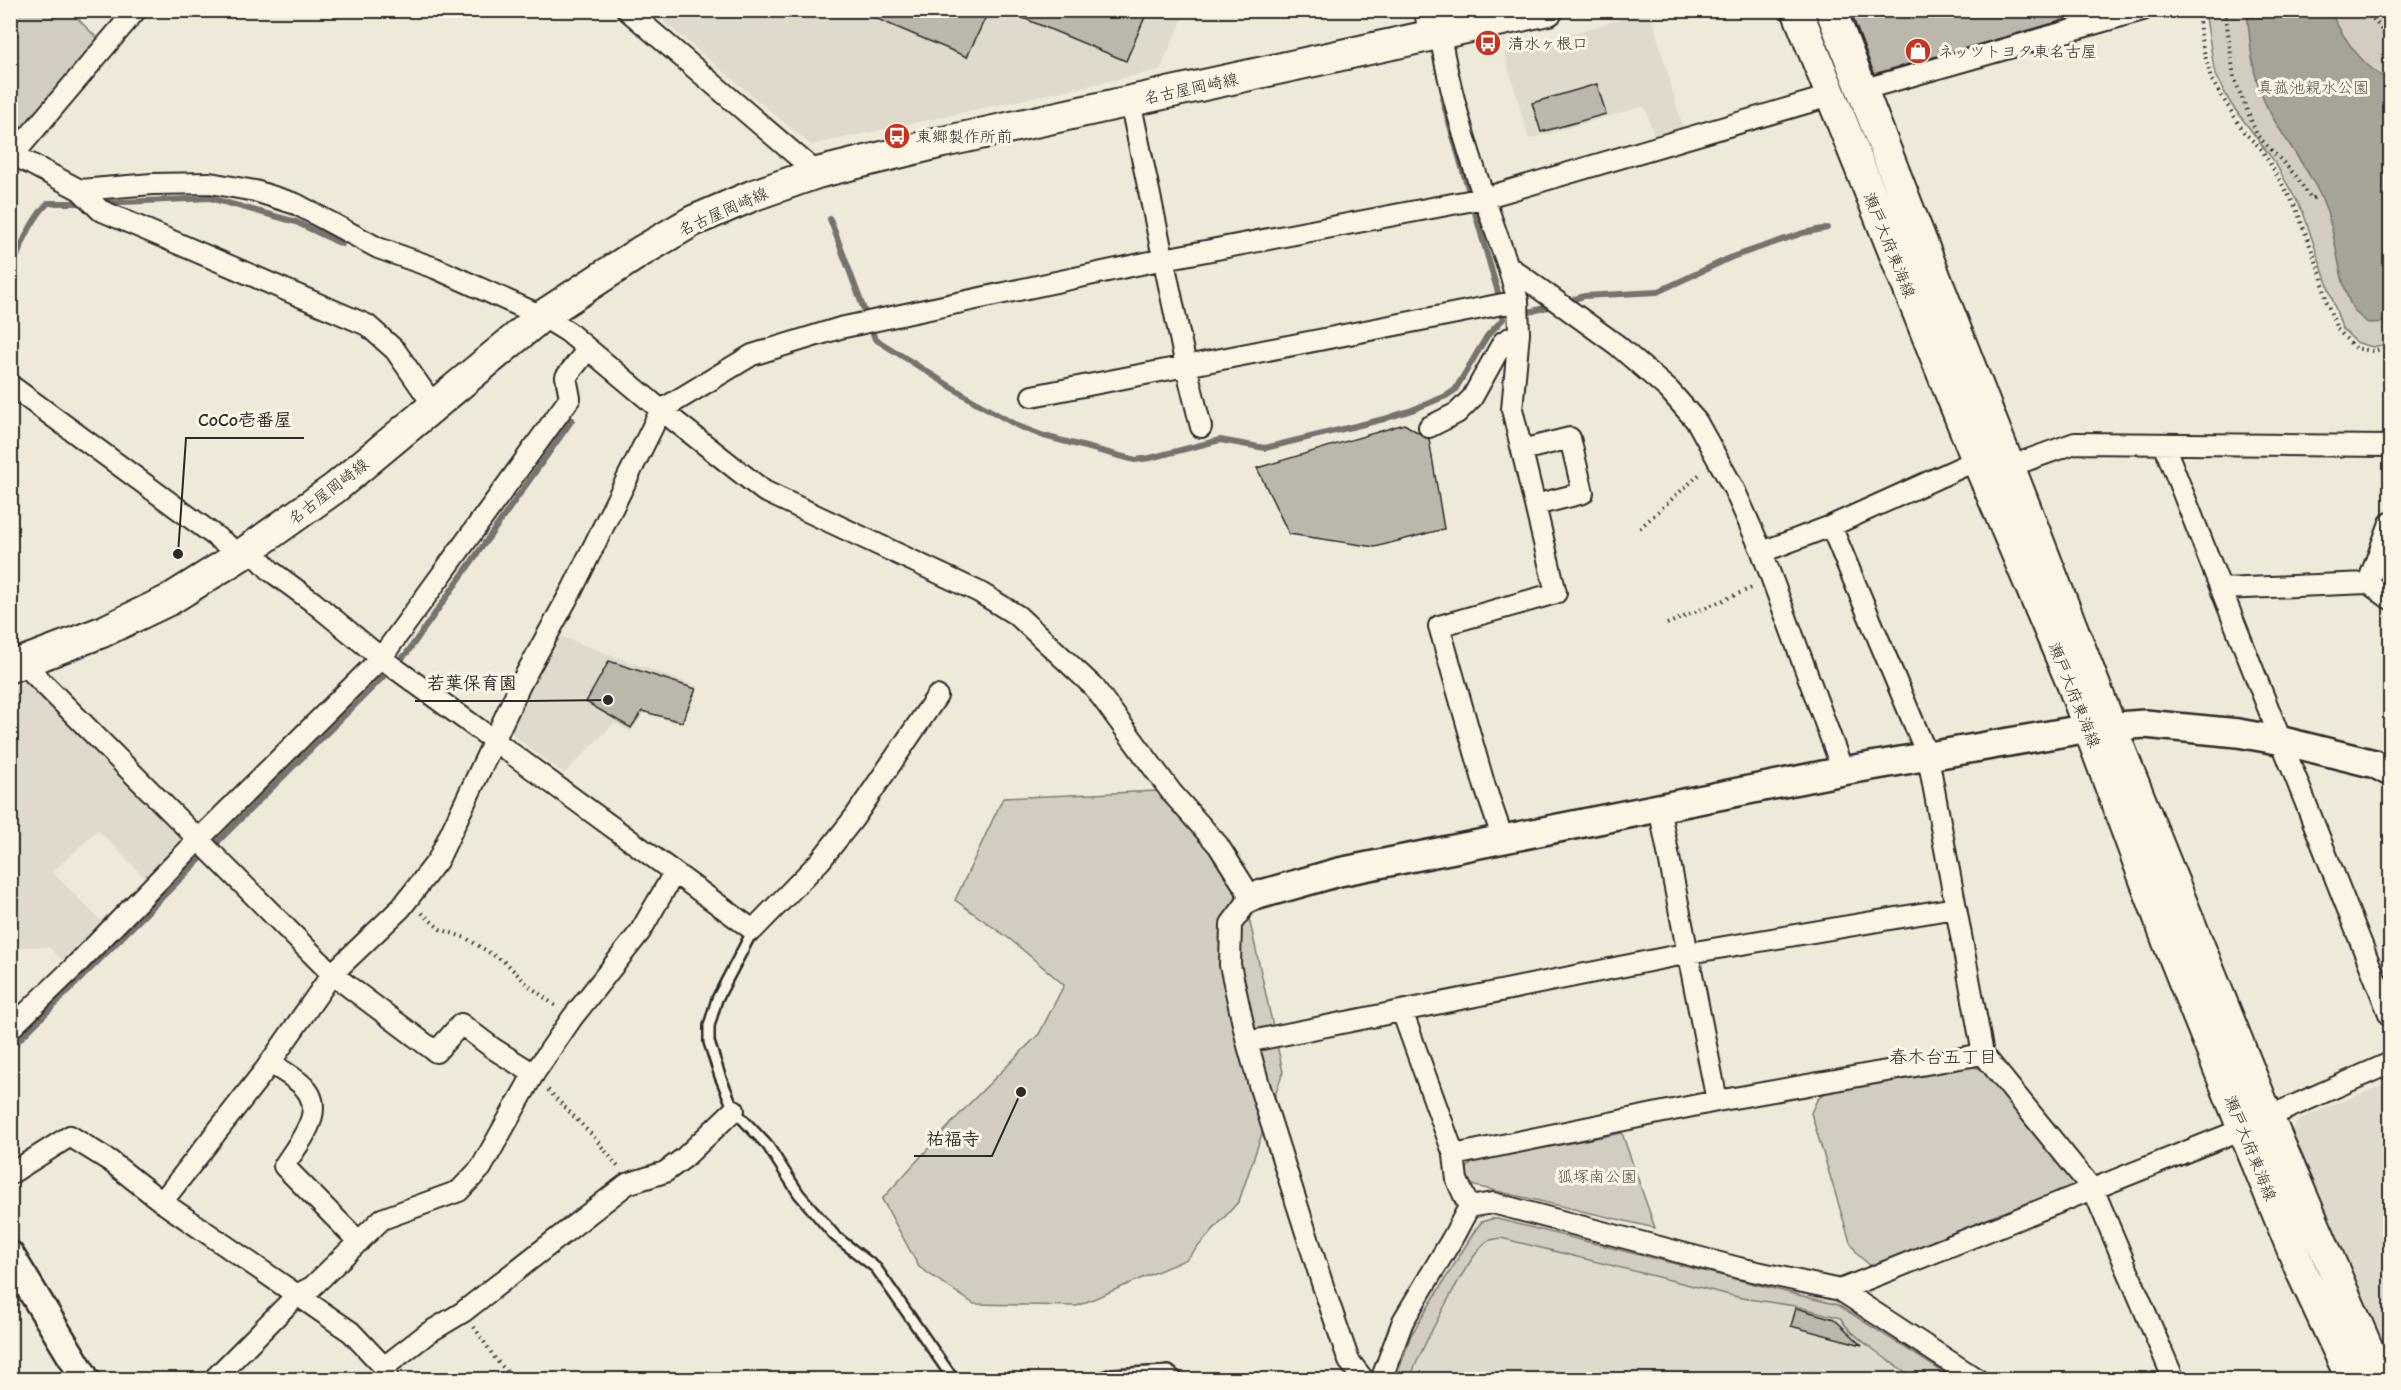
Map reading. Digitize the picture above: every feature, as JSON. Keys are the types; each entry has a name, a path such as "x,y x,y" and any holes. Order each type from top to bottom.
{"main road":[{"name":"名古屋岡崎線","path":"17,665 102,632 169,600 245,552 335,488 542,316 640,252 693,221 754,195 817,173 1130,101 1431,27 1548,10"},
{"name":"瀬戸大府東海線","path":"1797,10 1977,460 2100,727"},
{"name":"瀬戸大府東海線","path":"1831,10 2010,466 2100,727 2256,1123 2302,1273 2352,1380"},
{"name":"瀬戸大府東海線","path":"2256,1123 2383,1380"}],"street":[{"path":"136,10 12,153 80,190 100,210 367,325 395,350 434,406"},
{"path":"627,10 817,173"},
{"path":"1861,90 2143,10"},
{"path":"1431,27 1518,301 1519,333 1512,410 1556,593 1439,626 1485,787 1503,839"},
{"path":"162,1202 270,1062 332,974 407,900 438,860 521,683 573,588 661,410 752,355 840,328 1164,259 1484,198 1830,96"},
{"path":"1130,101 1201,427"},
{"path":"80,190 152,184 210,183 255,191 296,204 378,248 435,268 542,316 568,332 661,410 764,491 979,592 1018,616 1094,687 1172,793 1218,845 1251,897"},
{"path":"1508,266 1617,345 1669,390 1697,423 1718,458 1762,552 1843,771"},
{"path":"1032,396 1518,301"},
{"path":"1429,427 1457,413 1472,398 1503,342 1519,333"},
{"path":"10,1029 73,969 381,657 570,398 566,377 588,349"},
{"path":"10,385 271,571 381,657 753,930 827,853 854,818 937,696"},
{"path":"1522,450 1570,438 1583,493 1535,506"},
{"path":"2010,466 2075,444 2391,446"},
{"path":"2164,444 2391,1016"},
{"path":"1762,552 1831,526 1977,460"},
{"path":"2368,583 2391,523"},
{"path":"1831,526 1928,757 1983,1054 2094,1191 2174,1380"},
{"path":"2221,589 2368,583 2391,599"},
{"path":"17,665 199,839 332,974 436,1052 461,1024 533,1076"},
{"path":"1364,1380 1349,1361 1323,1286 1247,1042 1230,965 1230,954 1231,924 1251,897 1339,872 1659,807 2052,733 2100,727 2145,724 2238,733 2283,741 2374,764 2391,772"},
{"path":"1659,807 1717,1101"},
{"path":"213,1380 298,1294 312,1287 382,1219 459,1191 481,1168 533,1076 572,1018 640,932 674,873"},
{"path":"1247,1042 1689,953 1955,908"},
{"path":"1402,1011 1454,1155 1457,1180 1469,1207"},
{"path":"1454,1155 1717,1101 1983,1054"},
{"path":"270,1062 302,1084 310,1095 313,1110 312,1120 284,1166 359,1242"},
{"path":"1840,1290 2094,1191 2391,1064"},
{"path":"10,1174 70,1136 110,1161 162,1202 351,1332 386,1373 428,1333 463,1312 631,1182 665,1172 684,1158 734,1110"},
{"path":"1469,1207 1493,1203 1739,1268 1840,1290 1978,1380"},
{"path":"1382,1380 1403,1321 1469,1207"},
{"path":"10,1256 86,1380"}],"lane":[{"path":"753,930 717,999 709,1026 710,1042 720,1076 734,1110 768,1146 799,1194 835,1236 876,1268 954,1380"},
{"path":"1094,1380 1112,1374 1169,1371 1180,1380"}],"path":[{"path":"2198,10 2201,39 2211,79 2244,132 2262,150 2296,208 2337,329 2355,348 2373,351 2391,347"},
{"path":"2225,10 2234,78 2257,135 2296,176 2311,199 2318,196"},
{"path":"2364,10 2380,27 2391,45"},
{"path":"2262,150 2267,147"},
{"path":"1640,528 1718,458"},
{"path":"1667,624 1771,580"},
{"path":"407,900 440,929 465,938 506,963 528,985 572,1018"},
{"path":"533,1076 594,1137 631,1182"},
{"path":"463,1312 497,1361 515,1380"}],"shaded area":[{"path":"651,11 1186,11 1160,70 811,145"},
{"path":"1650,11 1684,131 1655,140 1645,106 1529,139 1504,53"},
{"name":"真菰池親水公園","path":"2247,11 2330,11 2355,51 2371,68 2390,81 2390,322 2368,323 2351,306 2342,280 2325,206 2311,177 2276,124 2258,86"},
{"path":"562,637 699,687 683,725 644,713 631,732 614,723 564,774 513,735 510,730 531,683 556,641"},
{"path":"33,679 192,839 150,883 98,830 52,872 105,925 65,963 49,947 11,947 11,686"},
{"path":"2390,1082 2390,1358 2292,1132 2297,1122 2304,1117"},
{"path":"1495,1216 1844,1304 1962,1380 1394,1380 1412,1325 1478,1221"}],"green space":[{"path":"11,11 77,11 76,17 101,42 75,74 11,142"},
{"name":"真菰池親水公園","path":"2205,11 2390,11 2390,343 2373,347 2356,342 2342,328 2303,212 2274,161 2231,104 2215,75"},
{"path":"1157,791 1195,827 1245,900 1283,1072 1239,1201 1187,1259 1077,1306 974,1304 919,1267 882,1199 970,1103 1039,1034 1064,985 1011,940 955,900 1003,798"},
{"path":"1972,1066 1983,1070 2074,1178 2074,1186 1871,1266 1858,1255 1850,1242 1811,1113 1817,1100 1827,1091"},
{"name":"狐塚南公園","path":"1622,1133 1655,1228 1475,1186 1466,1177 1469,1166 1476,1161"},
{"path":"1491,1219 1838,1305 1954,1379 1930,1381 1917,1378 1862,1341 1841,1318 1795,1306 1742,1298 1501,1238 1488,1241 1469,1264 1433,1328 1410,1379 1396,1379 1411,1335 1476,1229 1482,1222"}],"building":[{"path":"856,10 989,10 967,57"},
{"path":"1004,10 1148,10 1126,61"},
{"name":"ネッツトヨタ東名古屋","path":"1850,10 2065,10 2068,19 1874,74"},
{"path":"1597,84 1606,114 1541,132 1532,103"},
{"path":"1404,424 1429,439 1444,529 1375,547 1289,534 1257,468"},
{"path":"609,661 696,689 682,722 642,711 631,728 586,702"},
{"path":"1796,1308 1834,1319 1862,1345 1791,1326"}],"waterway":[{"path":"830,219 875,339 1018,426 1044,436 1135,460 1220,440 1265,448 1384,419 1446,396 1455,390 1487,336 1503,319 1499,296 1442,98"},
{"path":"102,203 210,198 296,222 342,244"},
{"path":"10,277 25,237 35,219 48,203 86,203"},
{"path":"1565,302 1584,296 1657,292 1732,257 1803,233 1827,228"},
{"path":"1522,314 1555,305"},
{"path":"10,1049 407,653 572,420"}],"place":[{"name":"清水ヶ根口","path":"1488,43"},
{"name":"ネッツトヨタ東名古屋","path":"1918,51"},
{"name":"東郷製作所前","path":"897,136"},
{"name":"CoCo壱番屋","path":"178,554"},
{"name":"若葉保育園","path":"608,700"},
{"name":"祐福寺","path":"1021,1092"}],"district":[{"name":"春木台五丁目","path":"1943,1057"}]}
